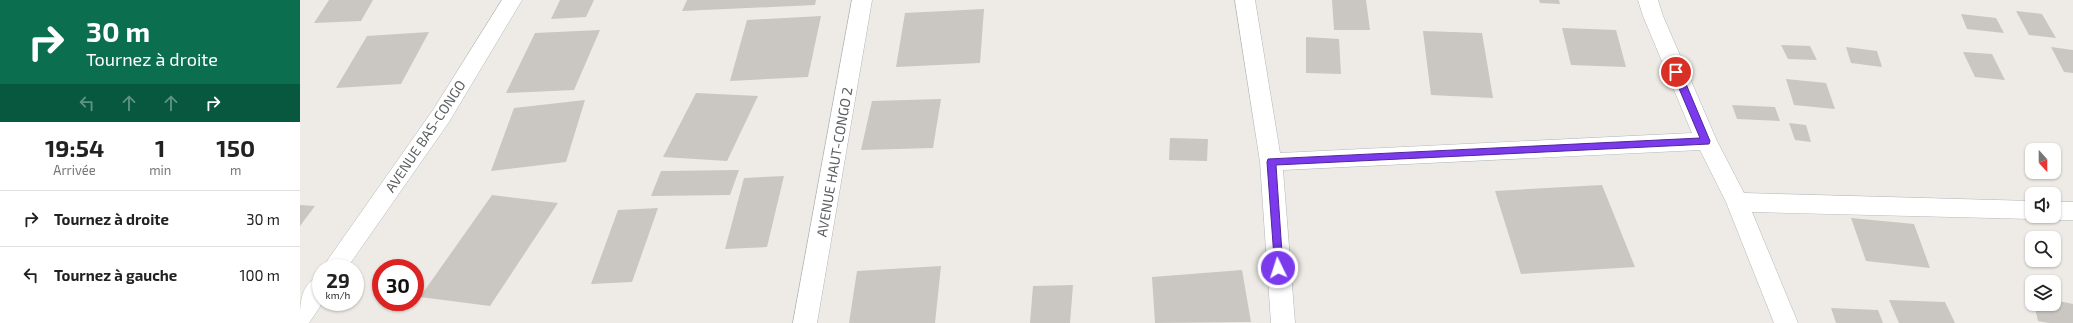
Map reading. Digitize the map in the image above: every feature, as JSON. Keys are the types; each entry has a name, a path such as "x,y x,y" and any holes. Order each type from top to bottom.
{"street":[{"name":"AVENUE BAS-CONGO","path":"340,259 441,116 512,0"},
{"name":"AVENUE HAUT-CONGO 2","path":"805,323 862,0"},
{"path":"1245,0 1271,162 1283,323"},
{"path":"1648,0 1653,16 1706,141 1737,202 1786,323"},
{"path":"1271,162 1706,141"},
{"path":"1737,202 2025,210"},
{"path":"2061,211 2073,211"},
{"path":"300,315 312,298"}],"building":[{"path":"329,0 373,0 361,21 314,23"},
{"path":"560,0 594,0 586,17 551,19"},
{"path":"687,0 816,0 815,5 682,11"},
{"path":"1332,0 1366,0 1370,30 1334,30"},
{"path":"1539,0 1559,0 1560,4 1540,3"},
{"path":"984,9 980,63 896,67 905,13"},
{"path":"2016,11 2042,14 2056,38 2029,35"},
{"path":"1961,14 1996,18 2004,33 1967,29"},
{"path":"821,16 808,77 730,81 747,20"},
{"path":"1562,28 1616,30 1626,67 1571,65"},
{"path":"600,30 574,90 506,93 535,33"},
{"path":"1423,31 1482,33 1493,98 1431,95"},
{"path":"429,32 401,84 336,88 367,36"},
{"path":"1306,37 1339,39 1341,74 1306,73"},
{"path":"1781,45 1810,46 1817,60 1788,59"},
{"path":"1846,47 1877,51 1882,67 1851,63"},
{"path":"2051,47 2073,50 2073,73 2064,72"},
{"path":"1963,52 1992,54 2005,80 1975,77"},
{"path":"1786,79 1826,83 1835,109 1794,105"},
{"path":"696,93 758,96 727,161 663,157"},
{"path":"941,99 933,148 861,150 872,101"},
{"path":"585,100 566,162 491,171 514,108"},
{"path":"1732,105 1775,107 1780,121 1737,119"},
{"path":"1789,123 1806,125 1811,142 1795,140"},
{"path":"1170,138 1208,139 1207,161 1169,160"},
{"path":"739,170 730,195 651,196 661,171"},
{"path":"784,176 767,247 725,249 744,178"},
{"path":"1602,185 1635,267 1521,274 1495,191"},
{"path":"492,195 558,203 490,306 424,298 424,291"},
{"path":"300,205 315,206 300,226"},
{"path":"658,208 632,282 591,284 618,210"},
{"path":"1851,218 1914,224 1930,268 1866,261"},
{"path":"941,266 935,323 849,323 857,271"},
{"path":"1242,270 1251,322 1155,323 1152,277"},
{"path":"1073,285 1070,323 1030,323 1033,286"},
{"path":"1889,300 1945,302 1955,323 1899,323"},
{"path":"2061,301 2073,304 2073,323 2049,323 2038,321 2036,311 2061,311"},
{"path":"1831,308 1878,310 1883,323 1836,323"}],"route":[{"path":"1278,268 1271,162 1706,141 1676,72"}]}
